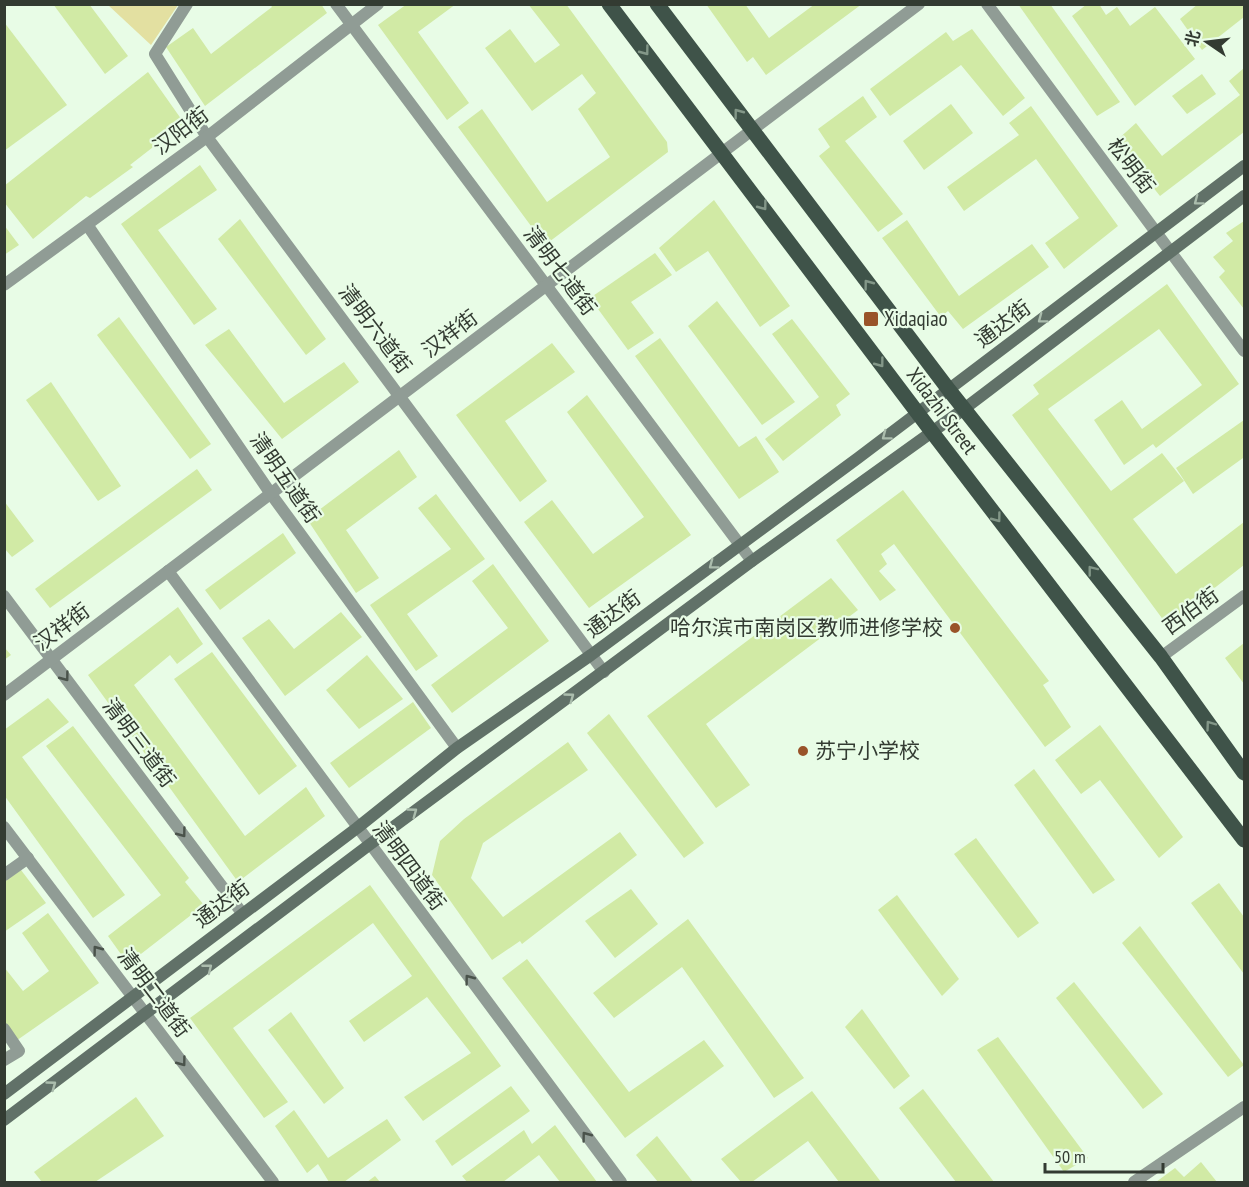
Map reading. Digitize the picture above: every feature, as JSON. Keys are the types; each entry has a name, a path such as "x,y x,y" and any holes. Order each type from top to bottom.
{"main road":[{"name":"Xidazhi Street","path":"609,4 917,413 1245,840"},
{"name":"Xidazhi Street","path":"657,4 949,390 1161,657 1245,773"},
{"name":"通达街","path":"4,1094 357,828 458,748 591,655 949,390 1245,166"},
{"name":"通达街","path":"4,1120 752,561 964,409 1245,196"}],"street":[{"name":"清明六道街","path":"187,4 154,54 207,137 604,672"},
{"name":"清明七道街","path":"336,4 752,561"},
{"name":"汉阳街","path":"4,285 88,226 207,137 378,4"},
{"name":"汉祥街","path":"4,695 919,4"},
{"name":"松明街","path":"987,4 1245,351"},
{"name":"清明五道街","path":"88,226 271,494 458,748"},
{"name":"清明四道街","path":"168,572 621,1182"},
{"name":"清明三道街","path":"4,596 242,913"},
{"name":"西伯街","path":"1161,657 1245,596"},
{"name":"清明二道街","path":"4,827 273,1182"},
{"path":"4,875 28,858"},
{"path":"4,1029 19,1050 4,1060"},
{"path":"1134,1182 1245,1107"}],"shaded area":[{"path":"108,5 178,5 151,45"}],"building":[{"path":"53,4 89,4 128,56 105,74"},
{"path":"270,4 321,4 327,13 205,106 166,47 193,28 211,54 272,7"},
{"path":"407,4 456,4 418,32 469,103 447,120 378,25"},
{"path":"528,4 566,4 667,142 668,152 545,245 458,127 482,109 547,202 610,157 578,109 596,93 582,74 532,111 485,48 510,29 535,63 560,45"},
{"path":"706,4 745,4 769,38 815,4 862,4 766,75 753,57 747,62"},
{"path":"1018,4 1050,4 1120,102 1097,116"},
{"path":"1087,4 1099,4 1106,15 1117,7 1130,26 1155,7 1195,59 1135,106 1072,16"},
{"path":"1198,4 1244,4 1244,17 1202,50 1180,19"},
{"path":"4,22 67,105 4,151"},
{"path":"972,29 1025,98 1003,116 961,65 890,116 870,89 946,32 953,41"},
{"path":"1244,68 1244,132 1160,196 1116,141 1136,123 1162,156 1240,95 1229,81"},
{"path":"148,72 184,123 130,165 133,167 90,198 86,196 33,239 4,202 4,186"},
{"path":"1202,74 1216,94 1187,114 1172,96"},
{"path":"863,96 877,117 845,141 903,214 878,232 819,156 830,147 818,129"},
{"path":"951,104 973,133 924,170 903,141"},
{"path":"1031,106 1118,226 1064,269 1045,243 1079,218 1036,159 964,211 947,187 1019,135 1009,123"},
{"path":"200,165 217,190 158,230 217,309 194,325 121,224"},
{"path":"714,200 790,306 760,327 708,251 676,272 659,248"},
{"path":"240,219 326,339 306,355 218,239"},
{"path":"907,220 959,296 1032,244 1049,267 963,329 948,311 941,317 882,238"},
{"path":"1244,221 1244,309 1219,277 1225,271 1213,257 1233,241 1226,233"},
{"path":"4,225 19,245 4,255"},
{"path":"655,253 672,275 631,302 654,333 628,350 590,298"},
{"path":"1167,284 1239,384 1156,448 1153,444 1124,465 1094,420 1122,400 1142,429 1202,385 1159,329 1048,409 1111,491 1162,453 1184,481 1133,519 1176,574 1244,522 1244,565 1167,625 1012,415 1039,394 1033,385"},
{"path":"717,301 795,402 762,425 688,326"},
{"path":"119,317 211,444 190,459 97,335"},
{"path":"792,319 850,394 836,405 841,415 783,461 765,439 819,397 772,334"},
{"path":"229,329 284,403 344,362 359,382 282,439 205,345"},
{"path":"660,338 739,447 756,436 779,472 739,499 635,356"},
{"path":"552,343 575,372 505,421 547,481 520,502 456,415"},
{"path":"51,382 121,486 98,501 26,400"},
{"path":"587,395 691,535 589,608 524,522 552,500 593,554 644,517 567,412"},
{"path":"1244,420 1244,461 1243,458 1193,494 1176,468"},
{"path":"399,450 417,477 346,530 379,578 356,593 307,519"},
{"path":"197,469 212,490 50,608 35,589"},
{"path":"903,490 1049,681 1043,685 1071,727 1045,747 894,544 881,554 887,564 879,571 896,590 880,601 836,540"},
{"path":"436,494 485,559 407,614 438,656 416,671 370,605 451,549 418,508"},
{"path":"4,501 34,541 12,557 4,548"},
{"path":"283,533 296,553 220,610 205,590"},
{"path":"493,564 549,641 452,713 431,685 508,628 472,581"},
{"path":"831,578 858,610 706,724 750,785 716,808 647,716"},
{"path":"178,607 203,644 177,664 170,655 134,685 245,836 306,787 325,816 238,882 88,675"},
{"path":"341,612 362,637 285,696 242,638 269,619 294,649"},
{"path":"1244,643 1244,684 1225,658"},
{"path":"4,647 11,655 4,660"},
{"path":"212,652 297,766 259,795 174,679"},
{"path":"367,655 403,699 359,729 326,690"},
{"path":"48,698 69,722 22,757 125,895 93,918 4,795 4,730"},
{"path":"413,702 431,728 349,788 330,763"},
{"path":"609,714 704,843 684,858 587,733"},
{"path":"1100,725 1183,837 1159,858 1100,780 1081,794 1055,760"},
{"path":"73,726 189,878 185,882 204,905 128,964 108,936 161,895 46,746"},
{"path":"568,742 588,770 483,843 471,878 503,917 620,832 637,855 522,944 520,941 492,960 432,875 440,841 464,819"},
{"path":"1034,769 1115,880 1093,894 1014,785"},
{"path":"976,838 1039,923 1018,938 954,854"},
{"path":"21,870 46,903 4,932 4,882"},
{"path":"1219,883 1244,917 1244,974 1191,903"},
{"path":"370,885 501,1066 423,1121 404,1097 471,1053 427,997 364,1042 349,1021 412,976 373,923 233,1028 288,1102 264,1118 190,1018"},
{"path":"631,889 658,924 615,958 585,921"},
{"path":"897,895 959,979 942,996 878,910"},
{"path":"48,913 99,983 13,1043 4,1032 4,967 23,991 49,971 22,933"},
{"path":"688,919 804,1078 774,1098 682,967 614,1018 593,993"},
{"path":"1140,926 1244,1065 1228,1077 1122,943"},
{"path":"527,959 629,1092 704,1040 724,1066 625,1138 502,978"},
{"path":"1074,982 1163,1094 1143,1109 1056,998"},
{"path":"862,1009 910,1076 894,1089 845,1027"},
{"path":"291,1012 344,1088 324,1104 268,1030"},
{"path":"998,1037 1088,1158 1064,1172 977,1050"},
{"path":"511,1086 530,1111 452,1166 435,1141"},
{"path":"923,1089 994,1182 956,1182 899,1108"},
{"path":"812,1091 881,1182 839,1182 808,1141 752,1182 741,1182 721,1159"},
{"path":"136,1097 164,1136 95,1182 42,1182 34,1172"},
{"path":"294,1110 328,1158 387,1119 401,1140 344,1182 329,1182 318,1164 307,1173 275,1126"},
{"path":"555,1125 597,1182 560,1182 539,1155 503,1182 467,1182 462,1176 524,1130 532,1144"},
{"path":"657,1136 693,1182 658,1182 636,1155"},
{"path":"1201,1162 1217,1182 1156,1182 1175,1168 1184,1177"},
{"path":"375,1176 380,1182 367,1182"}],"place":[{"name":"Xidaqiao","path":"871,319"},
{"name":"哈尔滨市南岗区教师进修学校","path":"955,628"},
{"name":"苏宁小学校","path":"803,751"}]}
